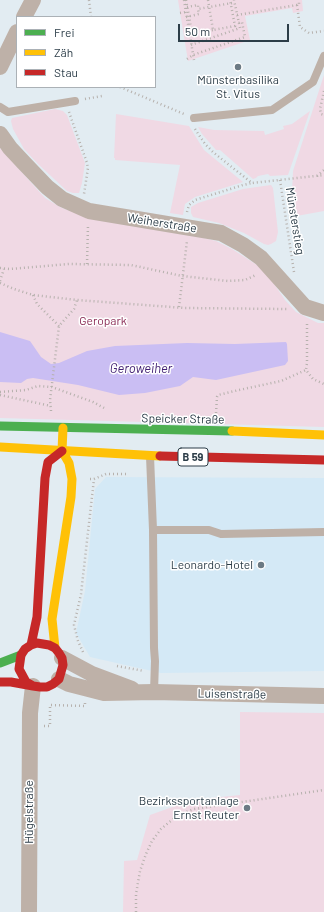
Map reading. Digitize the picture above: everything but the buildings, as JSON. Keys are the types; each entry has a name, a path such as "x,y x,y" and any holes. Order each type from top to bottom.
{"main road":[{"name":"B 59","path":"0,426 63,428"},
{"name":"Speicker Straße","path":"63,428 271,432 324,435"},
{"path":"0,682 47,687 59,678 62,672 63,665 58,653 52,619 71,498 72,479 69,463 62,451 63,428"},
{"name":"B 59","path":"0,447 150,456 324,460"},
{"path":"31,645 36,617 45,478 48,462 62,451"},
{"path":"33,686 26,682 19,670 21,655 25,649 31,645 43,643 58,653"},
{"path":"0,662 21,655"}],"street":[{"path":"25,16 33,0"},
{"path":"0,67 16,34"},
{"name":"Weiherstraße","path":"0,134 10,148 47,187 62,199 89,211 221,233 243,245 268,264 305,307 324,313"},
{"name":"Luisenstraße","path":"58,653 92,674 147,693"},
{"name":"Luisenstraße","path":"59,678 70,684 104,693 324,696"},
{"path":"30,719 33,686"},
{"name":"Hügelstraße","path":"29,912 30,719"}],"lane":[{"path":"192,117 272,110 313,82 324,56"},
{"path":"0,107 8,112 75,101"},
{"path":"147,693 155,673 153,530 150,456"},
{"path":"153,530 209,530 221,534 324,532"}],"path":[{"path":"89,0 91,16"},
{"path":"185,0 194,60"},
{"path":"208,0 213,30"},
{"path":"298,0 299,5 297,5 300,27 309,33 324,31"},
{"path":"198,9 232,1"},
{"path":"191,45 240,28 232,1"},
{"path":"190,34 235,26 232,1"},
{"path":"186,7 198,5 199,14 188,16"},
{"path":"237,15 297,5"},
{"path":"186,7 188,16"},
{"path":"180,13 186,12"},
{"path":"187,59 193,55 247,36 242,22 238,23"},
{"path":"122,88 192,117"},
{"path":"324,91 320,109 320,112 324,115"},
{"path":"75,101 102,96"},
{"path":"66,103 88,163 83,196"},
{"path":"320,109 324,106"},
{"path":"194,128 205,144 214,153 252,183"},
{"path":"317,176 324,170"},
{"path":"280,180 324,175"},
{"name":"Münsterstieg","path":"179,307 189,205 195,200 243,185 280,180 295,278"},
{"path":"87,264 89,211"},
{"path":"0,268 4,269 69,264 131,265 182,276 236,281 255,276 268,264"},
{"path":"4,269 0,282 14,289 33,295 76,300 179,307 286,309"},
{"path":"33,295 38,304 59,326"},
{"path":"51,410 59,326 74,309 76,300"},
{"path":"307,324 306,370 313,378 324,384"},
{"path":"216,417 216,397 218,395 281,381 306,370"},
{"path":"0,393 26,390 38,386 52,387 93,402 108,410"},
{"path":"0,393 51,406"},
{"path":"84,655 78,641 74,625 81,594 94,479"},
{"path":"117,666 155,673"},
{"path":"30,719 50,726 50,705 85,706 86,689"},
{"path":"136,912 136,894 140,872 146,854 152,841 161,829 178,815 194,809 324,790"}],"shaded area":[{"path":"106,477 324,478 324,671 161,673 90,657 76,633 85,591 95,489"}],"green space":[{"path":"178,0 302,0 303,11 293,13 292,8 245,16 250,40 188,61"},
{"path":"324,75 324,211 291,217 293,171"},
{"path":"55,109 63,111 67,115 85,163 79,193 67,191 38,164 24,149 13,129 11,121 12,118"},
{"path":"310,111 288,175 270,176 268,174 258,176 253,179 220,150 216,150 198,127 214,130 264,131 265,135 284,129 283,126 292,124"},
{"path":"116,114 189,126 204,150 243,182 195,197 185,204 183,215 170,213 180,165 115,160"},
{"name":"Geropark","path":"0,148 45,198 60,207 67,210 216,241 257,265 268,275 285,300 296,312 318,323 324,323 324,427 0,418"},
{"path":"271,185 273,188 278,232 276,241 271,244 264,244 244,233 219,223 193,217 191,213 191,207 198,203 243,189"},
{"name":"Bezirkssportanlage Ernst Reuter","path":"240,712 324,713 324,912 123,912 124,861 137,860 150,815 192,800 240,795"}],"water":[{"name":"Geroweiher","path":"0,332 30,341 41,357 51,364 59,363 87,351 115,346 187,343 235,344 286,342 288,361 285,365 216,380 193,377 180,386 145,393 119,395 78,385 33,378 27,379 21,383 0,382"}],"traffic: fast":[{"path":"0,426 232,431"},
{"path":"0,663 21,655"}],"traffic: slow":[{"path":"55,648 52,619 71,497 72,479 69,463 62,451 63,428"},
{"path":"232,431 324,435"},
{"path":"0,447 160,456"}],"traffic: jam":[{"path":"31,645 37,617 45,478 48,462 62,451"},
{"path":"160,456 324,460"},
{"path":"0,682 11,682 33,686 40,687 47,687 53,684 59,679 63,665 62,658 59,653 55,648 49,645 37,643 31,645 25,649 21,655 19,669 26,682 33,686"}],"place":[{"name":"Münsterbasilika St. Vitus","path":"238,67"},
{"name":"Leonardo-Hotel","path":"261,565"},
{"name":"Bezirkssportanlage Ernst Reuter","path":"247,808"}]}
